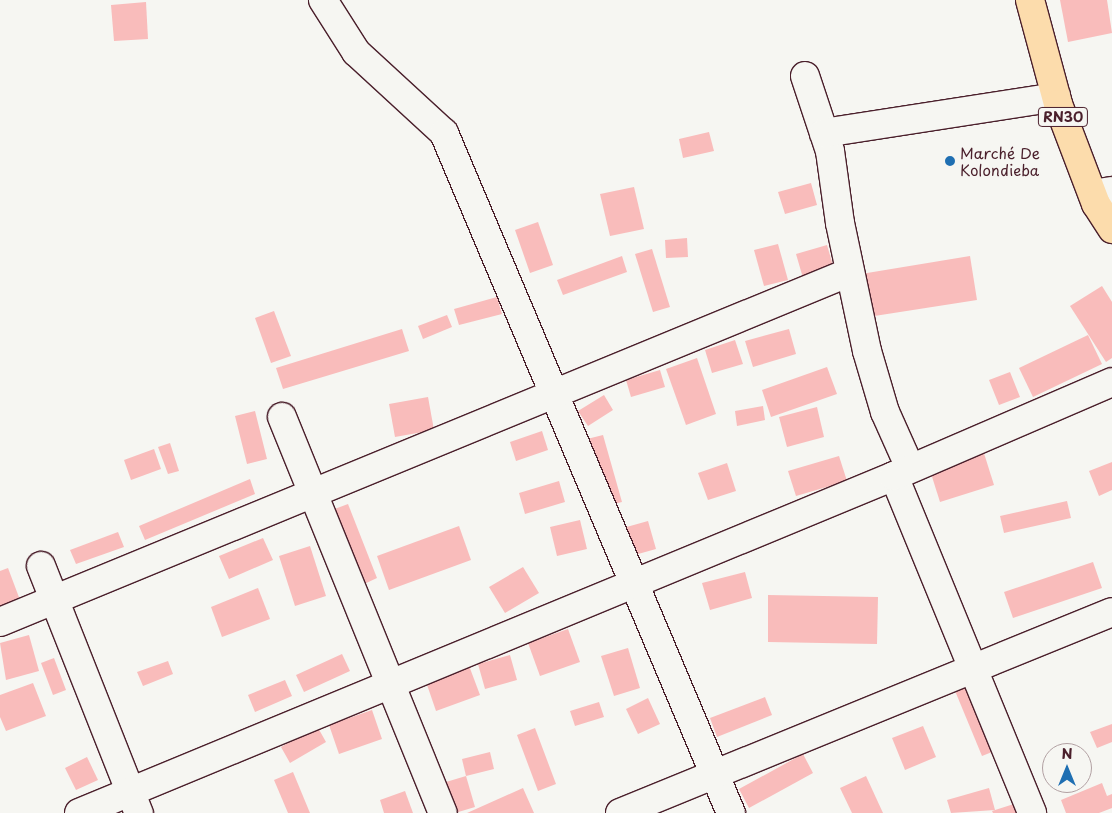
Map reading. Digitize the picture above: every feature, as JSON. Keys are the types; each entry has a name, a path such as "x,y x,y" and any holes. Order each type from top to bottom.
{"main road":[{"name":"RN30","path":"1030,0 1056,97 1102,193 1112,229"}],"street":[{"path":"323,0 356,52 444,133 731,813"},
{"path":"805,76 824,133 850,272 902,472 973,669 1032,813"},
{"path":"824,133 1056,97"},
{"path":"0,622 850,272"},
{"path":"79,813 135,802 391,684 902,472 1112,382"},
{"path":"282,416 443,813"},
{"path":"41,566 135,802"},
{"path":"620,813 1112,612"}],"building":[{"path":"1060,0 1107,0 1112,33 1068,42"},
{"path":"146,2 148,39 114,41 111,5"},
{"path":"709,132 714,151 683,158 679,139"},
{"path":"811,183 817,205 785,214 778,192"},
{"path":"634,187 644,229 610,236 600,194"},
{"path":"538,222 553,265 530,273 515,230"},
{"path":"687,238 688,257 666,258 665,240"},
{"path":"778,244 788,280 764,286 754,250"},
{"path":"827,245 834,269 803,278 796,254"},
{"path":"652,249 670,307 653,312 635,254"},
{"path":"622,256 627,272 563,295 557,280"},
{"path":"970,256 977,300 868,317 861,274"},
{"path":"1102,286 1112,302 1112,358 1106,362 1070,306"},
{"path":"497,297 502,314 459,325 454,309"},
{"path":"274,311 291,356 271,363 255,318"},
{"path":"447,315 452,327 423,339 418,326"},
{"path":"402,329 409,351 283,389 276,368"},
{"path":"789,329 796,354 753,367 745,341"},
{"path":"1088,335 1102,364 1033,397 1019,368"},
{"path":"735,340 743,364 712,373 705,350"},
{"path":"697,358 716,414 686,425 666,369"},
{"path":"827,367 837,394 771,417 762,390"},
{"path":"660,370 665,387 631,397 626,380"},
{"path":"1010,372 1020,397 999,405 989,380"},
{"path":"604,395 613,410 588,426 578,411"},
{"path":"428,397 434,430 395,437 389,404"},
{"path":"763,406 765,420 737,426 735,411"},
{"path":"817,407 824,437 787,447 779,417"},
{"path":"255,411 267,459 247,464 235,416"},
{"path":"542,431 548,450 516,461 510,442"},
{"path":"603,435 622,502 605,506 587,439"},
{"path":"170,443 179,471 168,474 158,447"},
{"path":"982,447 994,485 940,502 928,464"},
{"path":"154,449 161,469 131,480 124,460"},
{"path":"839,456 847,481 796,496 788,471"},
{"path":"1112,462 1112,490 1099,496 1089,471"},
{"path":"727,463 736,491 708,500 698,473"},
{"path":"250,479 255,494 145,540 139,526"},
{"path":"559,481 565,502 525,514 519,493"},
{"path":"1067,501 1071,518 1004,533 1000,516"},
{"path":"348,504 377,578 362,585 332,510"},
{"path":"580,520 587,549 557,556 550,527"},
{"path":"648,521 656,549 631,556 623,528"},
{"path":"459,526 471,560 389,590 377,556"},
{"path":"118,532 124,547 76,564 70,550"},
{"path":"263,538 273,560 229,579 219,556"},
{"path":"310,546 326,596 295,606 279,556"},
{"path":"1093,562 1102,588 1013,618 1004,592"},
{"path":"523,567 539,593 505,613 489,587"},
{"path":"8,568 20,600 0,607 0,571"},
{"path":"745,572 752,598 710,610 702,583"},
{"path":"258,588 270,619 222,637 211,607"},
{"path":"768,595 878,597 877,644 768,642"},
{"path":"568,629 580,662 540,676 528,643"},
{"path":"29,635 39,671 6,680 0,643"},
{"path":"628,648 640,688 614,696 601,656"},
{"path":"342,654 350,671 304,692 296,675"},
{"path":"510,655 517,680 485,689 478,664"},
{"path":"54,658 66,690 53,695 41,663"},
{"path":"168,661 173,674 143,686 137,672"},
{"path":"468,663 480,695 436,711 425,679"},
{"path":"972,678 1002,748 982,756 953,686"},
{"path":"285,680 292,696 255,712 248,695"},
{"path":"33,683 46,716 6,731 0,717 0,695"},
{"path":"765,697 772,715 717,737 710,718"},
{"path":"648,698 660,724 638,734 626,709"},
{"path":"599,702 604,717 575,726 570,711"},
{"path":"372,710 382,739 339,754 329,725"},
{"path":"1112,724 1112,742 1097,748 1090,732"},
{"path":"317,726 326,742 290,763 281,747"},
{"path":"923,726 936,757 905,770 892,738"},
{"path":"535,728 556,784 538,791 517,735"},
{"path":"490,752 494,769 466,776 462,759"},
{"path":"803,754 813,773 749,808 739,789"},
{"path":"87,757 98,780 76,790 65,768"},
{"path":"293,772 310,813 288,813 274,780"},
{"path":"466,776 475,807 455,813 446,782"},
{"path":"866,776 883,813 852,813 840,788"},
{"path":"1102,783 1107,796 1112,794 1112,808 1099,813 1066,813 1061,800 1078,793 1092,793 1092,787"},
{"path":"523,788 534,813 467,813"},
{"path":"989,788 995,810 951,813 947,800"},
{"path":"405,791 413,813 384,813 380,800"},
{"path":"1017,803 1021,813 993,813 992,811"}],"place":[{"name":"Marché De Kolondieba","path":"950,161"}]}
